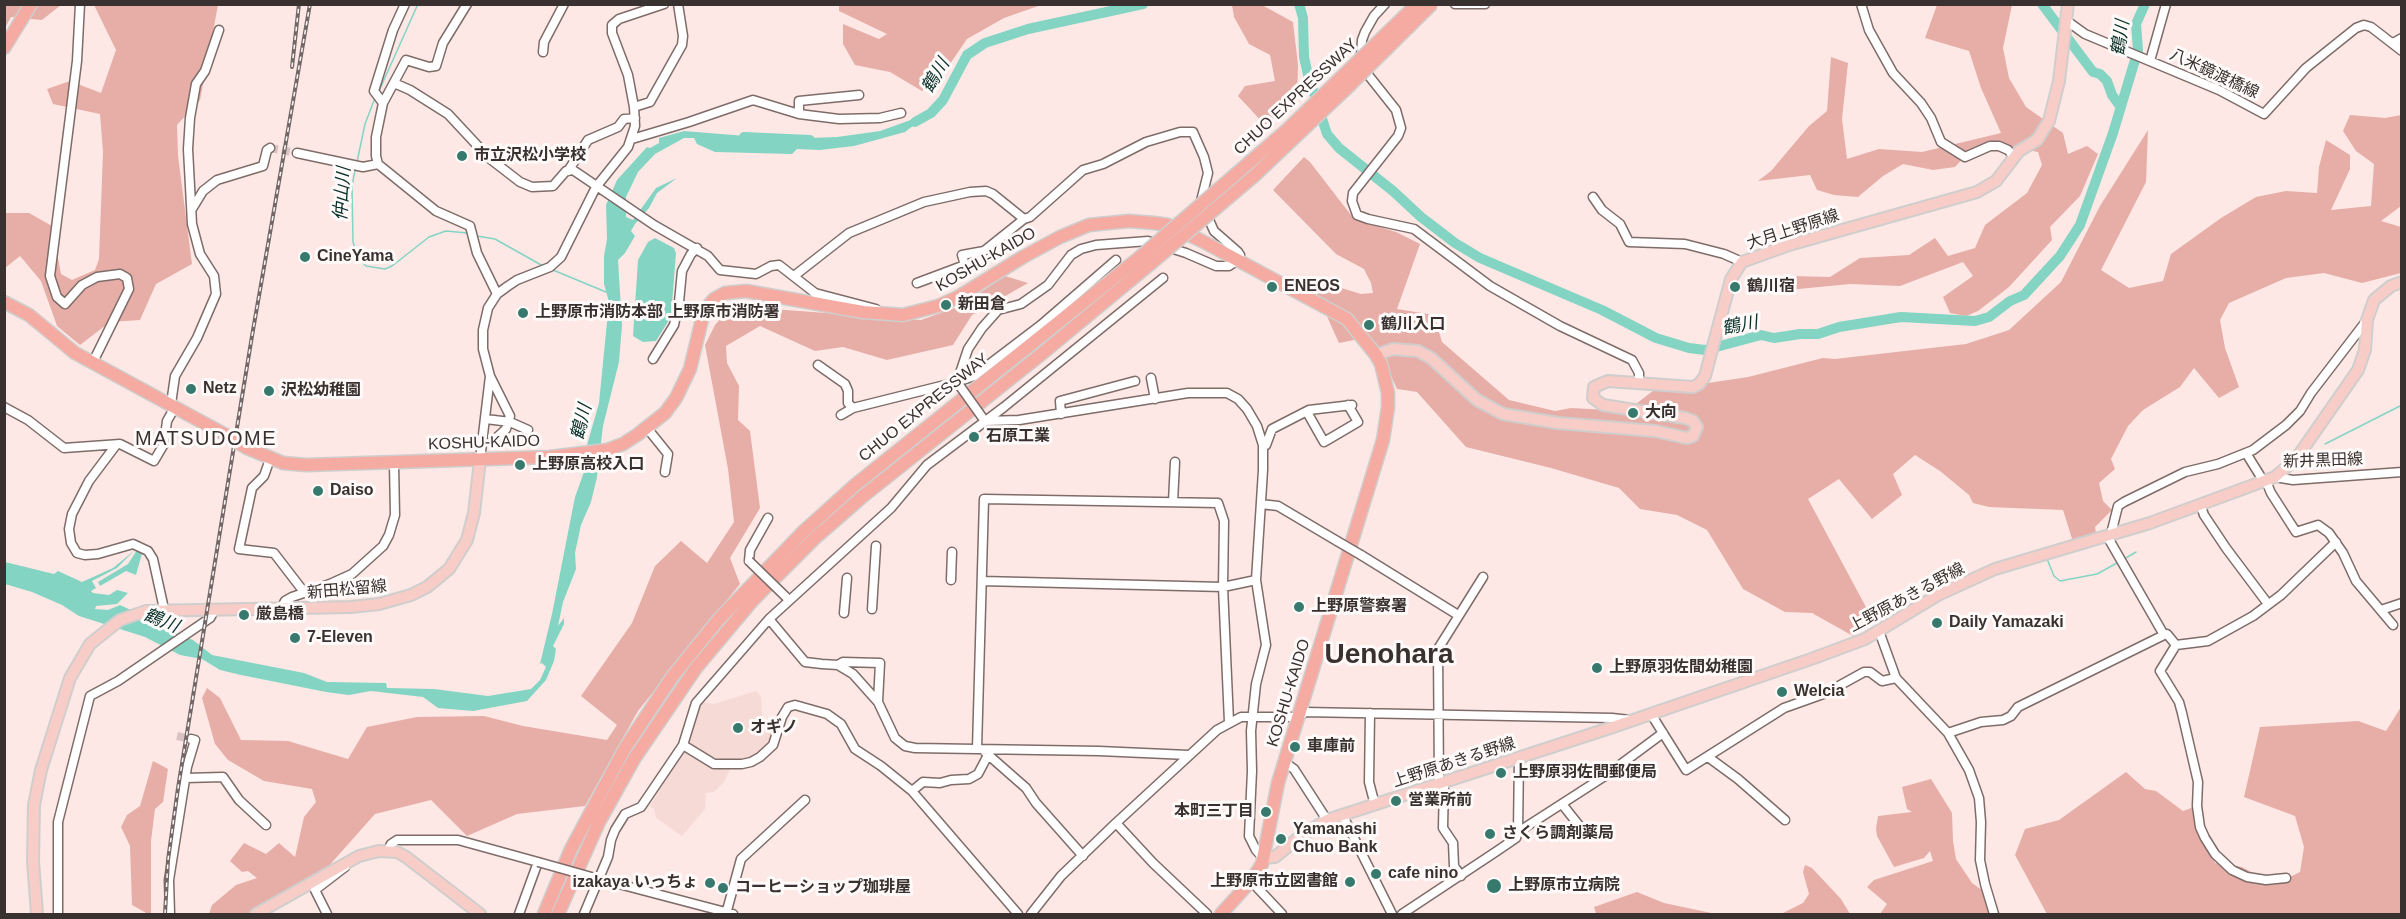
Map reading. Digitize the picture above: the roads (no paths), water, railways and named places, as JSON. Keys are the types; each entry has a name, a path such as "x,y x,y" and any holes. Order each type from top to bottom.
{"highway":[{"path":"4,48 31,4"},
{"name":"CHUO EXPRESSWAY","path":"558,915 599,822 634,759 696,668 753,600 815,538 862,497 1044,352 1288,129 1417,4"},
{"name":"CHUO EXPRESSWAY","path":"544,915 571,849 625,748 672,677 719,619 804,531 855,485 1144,261 1292,141 1432,4"},
{"name":"KOSHU-KAIDO","path":"4,302 24,310 69,349 270,459 306,465 394,464 550,457 607,450 623,444 665,413 676,398 690,369 704,311 714,299 725,293 746,291 884,315 915,313 948,302 1060,237 1104,222 1129,221 1167,225 1238,260 1347,319 1382,364 1388,393 1386,424 1272,804 1263,858 1258,873 1221,915"}],"main road":[{"name":"大月上野原線","path":"1376,355 1387,350 1402,349 1424,354 1477,400 1503,414 1558,423 1655,431 1687,438 1693,436 1697,427 1685,417 1603,405 1593,398 1594,387 1608,381 1693,387 1703,381 1705,376 1731,279 1742,262 1789,245 1984,189 1996,181 2014,157 2024,147 2037,140 2045,130 2056,96 2068,4"},
{"name":"上野原あきる野線","path":"1263,858 1275,857 1302,835 1342,814 1631,721 1833,651 1864,639 1938,595 1995,569 2109,535 2268,480 2296,459 2358,370 2366,350 2367,320 2374,300 2391,286 2402,282"},
{"name":"新田松留線","path":"37,915 33,861 34,805 41,770 70,678 90,644 120,620 139,612 160,609 214,611 351,607 387,603 411,596 439,579 456,560 467,540 474,513 480,460"},
{"path":"256,915 367,852 388,851 397,852 412,860 480,915"}],"street":[{"path":"80,4 78,61 50,276 57,297 65,304 82,285 97,277 120,274 127,278 129,289 93,362"},
{"path":"382,103 374,91 393,30 405,4"},
{"path":"467,4 443,43 436,66 429,67 406,60 382,103 375,149 378,164 436,211 470,226 477,253 497,294"},
{"path":"543,52 544,42 564,4"},
{"path":"493,441 510,422 510,416 490,376 483,349 483,330 488,308 497,294 517,280 541,272 565,252 599,189 632,139 634,106 628,75 612,33 612,25 620,19 664,4"},
{"path":"634,106 650,102 682,45 683,36 678,4"},
{"path":"1385,4 1369,23 1362,40 1363,65 1389,100 1400,119 1401,128 1398,136 1353,193 1352,201 1357,214 1368,219 1414,229 1490,286 1560,326 1632,360 1639,373 1639,383"},
{"path":"1455,4 1485,4"},
{"path":"1861,4 1869,30 1893,73 1922,103 1941,142 1965,157 1995,146 2008,150 2014,157"},
{"path":"2066,23 2091,38 2150,61 2166,4"},
{"name":"八米鏡渡橋線","path":"2150,61 2242,100 2264,114 2306,68 2356,28 2364,25 2371,27 2397,40 2402,51"},
{"path":"4,407 28,420 63,448 123,445 149,460 156,460 166,438 167,421 173,406 175,376 216,294 213,272 197,246 190,212 188,149 190,118 196,84 205,71 219,30"},
{"path":"394,83 448,114 489,158 520,182 531,187 553,186 568,171 588,140 618,128 624,119 635,118"},
{"path":"799,114 799,101 859,95"},
{"path":"632,139 753,100 799,114 848,119 880,118 901,113"},
{"path":"917,283 965,265 962,255 984,251 1024,219 1030,217 1083,170 1102,164 1146,142 1190,131 1195,136 1208,173 1202,204 1214,231 1238,252 1240,255 1238,260 1229,266 1216,266 1186,253 1148,242 1096,245 1081,249 1071,255 1048,285 1021,304 998,310 968,349 957,382"},
{"path":"190,212 202,192 217,180 263,166 267,150 270,148"},
{"path":"297,153 359,166 378,164"},
{"path":"568,171 573,170 654,225 697,248 723,272 756,274 775,265 784,267 815,293 876,309 884,315"},
{"path":"794,276 849,233 924,202 970,192 986,191 1024,219"},
{"path":"1593,197 1602,210 1620,224 1629,242 1685,244 1725,254 1742,262"},
{"path":"653,359 674,325 682,271 697,248"},
{"path":"841,415 853,408 974,376 1041,325 1116,260"},
{"path":"584,915 597,878 608,857 615,830 625,814 641,807 682,745 696,703 788,598 891,508 927,465 1162,278"},
{"path":"2164,635 2109,535 2118,506 2185,472 2218,464 2253,450 2300,411 2311,393 2367,320"},
{"path":"818,365 845,384 848,390 848,403 853,408"},
{"path":"480,460 490,376"},
{"path":"1151,378 1155,399"},
{"path":"1061,414 1060,401 1135,381"},
{"path":"957,382 984,419"},
{"path":"984,419 1019,420 1188,393 1227,393 1243,404 1260,433 1263,446 1256,580 1266,645 1256,684 1253,713 1249,836 1263,858"},
{"path":"1263,446 1266,446 1272,429 1307,411 1350,405 1358,422 1324,442 1307,411"},
{"path":"486,419 510,422 528,430"},
{"path":"647,428 668,454 665,472"},
{"path":"116,445 89,481 72,514 69,529 70,543 77,553 85,555 98,554 133,544 148,551 153,559 160,609"},
{"path":"2246,453 2268,480 2271,493 2296,532 2321,526 2336,542 2356,581 2393,625"},
{"path":"270,459 264,476 252,488 239,549 274,553 304,592"},
{"path":"1173,502 1175,462"},
{"path":"281,609 285,601 346,578 383,546 389,535 394,515 394,464"},
{"name":"新井黒田線","path":"2268,480 2402,472"},
{"path":"912,791 923,782 940,783 969,779 978,774 982,751 984,499 1218,503 1224,520 1223,587 1229,722"},
{"path":"1261,504 1278,506 1458,615"},
{"path":"2200,504 2204,515 2226,548 2268,604"},
{"path":"768,518 750,550 749,561 788,598"},
{"path":"2286,878 2266,880 2247,877 2232,870 2215,854 2205,838 2200,827 2197,806 2198,782 2182,713 2179,702 2160,671 2176,645 2209,640 2253,616 2281,595 2336,542"},
{"path":"872,609 876,546"},
{"path":"951,580 952,552"},
{"path":"1461,876 1454,866 1453,843 1443,828 1438,649 1483,577"},
{"path":"844,613 847,578"},
{"path":"982,581 1223,587 1256,580"},
{"path":"2380,610 2402,603"},
{"path":"58,915 58,822 89,699 93,694 118,681 210,618 214,611"},
{"path":"769,619 805,662 880,663 878,702"},
{"path":"1879,631 1896,678 1948,733 1969,770 1979,798 1980,860 1994,915"},
{"path":"1948,733 1981,722 2003,720 2011,716 2018,706 2164,635 2167,634 2176,645"},
{"path":"838,664 853,674 878,702 895,738 905,746 982,751 1185,755"},
{"path":"1651,714 1686,770 1784,708 1826,693 1864,672 1870,672 1882,681 1896,678"},
{"path":"682,745 714,764 742,764 751,762 773,745 778,727 788,707 795,705 827,714 841,724 855,749 912,791 1018,915"},
{"path":"1030,915 1061,876 1185,755 1229,722 1253,713 1299,717 1305,712 1612,718 1631,721"},
{"path":"1370,713 1369,782 1375,805"},
{"path":"1518,832 1605,776 1663,733"},
{"path":"170,915 170,880 185,778 195,740 191,739"},
{"path":"982,751 1026,788 1036,803 1083,856"},
{"path":"1402,915 1516,838 1518,832 1518,757"},
{"path":"1708,757 1738,779 1785,820"},
{"path":"1284,762 1294,769 1327,820"},
{"path":"185,778 223,777 239,800 266,825"},
{"path":"388,851 391,844 397,840 458,840 729,914 741,859 805,801"},
{"path":"1562,804 1585,833"},
{"path":"1342,814 1392,915"},
{"path":"1116,823 1153,863 1207,915"},
{"path":"327,915 315,890 339,873 353,859"},
{"path":"519,915 538,862"},
{"path":"1251,881 1282,915"}],"waterway":[{"name":"仲山川","path":"379,91 418,4"},
{"name":"鶴川","path":"915,122 931,113 943,100 967,55 985,43 1028,29 1143,4"},
{"name":"鶴川","path":"1299,4 1303,18 1304,57 1308,75 1327,134 1339,148 1393,191 1421,217 1455,243 1480,258 1602,310 1656,338 1689,348 1705,350 1761,335 1774,338 1818,334 1839,327 1901,317 1975,321 1989,317 2010,301 2024,295 2060,256 2080,225 2113,133 2138,50 2136,24 2145,4"},
{"path":"2042,4 2093,72 2100,74 2107,81 2112,95 2120,106"},
{"name":"仲山川","path":"357,162 365,124 375,98"},
{"name":"鶴川","path":"744,137 810,140"},
{"name":"仲山川","path":"355,170 352,186 353,242 359,259 366,266 385,269 429,237 446,231 467,233"},
{"name":"仲山川","path":"477,236 495,239 543,266"},
{"name":"仲山川","path":"553,270 606,292"},
{"path":"2325,444 2402,405"},
{"path":"2124,559 2136,552"},
{"path":"2047,559 2054,576 2060,581 2097,574 2117,563"}],"tunnel":[{"path":"270,148 297,153"},
{"path":"177,736 191,739"}],"railway":[{"path":"292,67 299,4"},
{"path":"165,914 168,860 178,788 252,336 310,4"}],"place":[{"name":"市立沢松小学校","path":"462,156"},
{"name":"CineYama","path":"305,257"},
{"name":"ENEOS","path":"1272,287"},
{"name":"鶴川宿","path":"1735,287"},
{"name":"新田倉","path":"946,305"},
{"name":"上野原市消防本部 上野原市消防署","path":"523,313"},
{"name":"鶴川入口","path":"1369,325"},
{"name":"Netz","path":"191,389"},
{"name":"沢松幼稚園","path":"269,391"},
{"name":"大向","path":"1633,413"},
{"name":"石原工業","path":"974,437"},
{"name":"上野原高校入口","path":"520,465"},
{"name":"Daiso","path":"318,491"},
{"name":"上野原警察署","path":"1299,607"},
{"name":"厳島橋","path":"244,615"},
{"name":"Daily Yamazaki","path":"1937,623"},
{"name":"7-Eleven","path":"295,638"},
{"name":"上野原羽佐間幼稚園","path":"1597,668"},
{"name":"Welcia","path":"1782,692"},
{"name":"オギノ","path":"738,728"},
{"name":"車庫前","path":"1295,747"},
{"name":"上野原羽佐間郵便局","path":"1501,773"},
{"name":"営業所前","path":"1396,801"},
{"name":"本町三丁目","path":"1266,812"},
{"name":"さくら調剤薬局","path":"1490,834"},
{"name":"Yamanashi Chuo Bank","path":"1281,839"},
{"name":"cafe nino","path":"1376,874"},
{"name":"上野原市立図書館","path":"1350,882"},
{"name":"izakaya いっちょ","path":"710,883"},
{"name":"上野原市立病院","path":"1494,886"},
{"name":"コーヒーショップ珈琲屋","path":"723,888"}],"district":[{"name":"MATSUDOME","path":"206,439"},
{"name":"Uenohara","path":"1389,655"}]}
